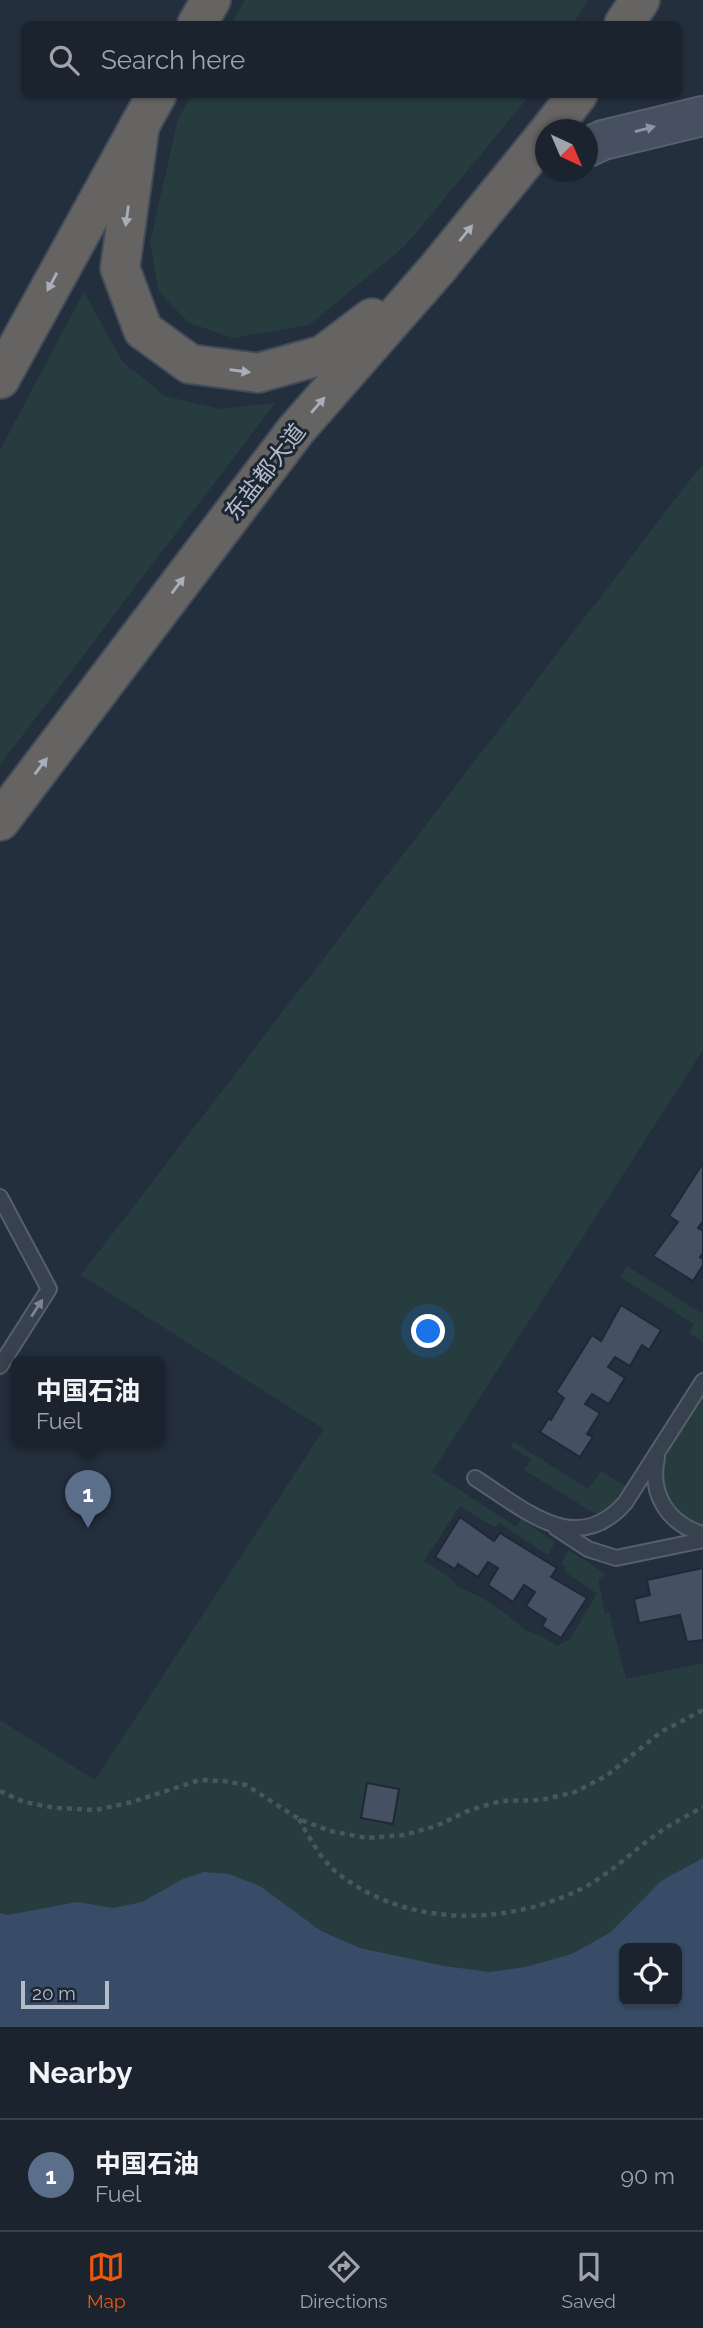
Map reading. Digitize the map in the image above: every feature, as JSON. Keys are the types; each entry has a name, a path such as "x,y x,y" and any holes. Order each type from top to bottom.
{"highway":[{"path":"199,21 211,0"},
{"path":"626,21 640,0"},
{"path":"559,119 575,98"},
{"path":"148,109 120,268 143,330 190,364 258,373 323,355 437,269"},
{"path":"0,379 148,109"},
{"name":"东盐都大道","path":"0,821 296,430 437,269 535,148"}],"main road":[{"path":"598,142 703,116"},
{"path":"501,190 535,173"}],"lane":[{"path":"0,1197 49,1289 0,1366"},
{"path":"546,1522 563,1528 580,1529 596,1525 613,1516 625,1503 703,1381"},
{"path":"661,1447 654,1468 659,1500 680,1524 703,1534"},
{"path":"475,1478 588,1549 602,1555 616,1558 703,1540"}],"path":[{"path":"0,1791 24,1802 96,1811 200,1780 224,1781 246,1785 299,1819 330,1831 367,1838 391,1836 436,1826 470,1810 501,1801 541,1800 575,1792 606,1776 661,1732 703,1710"},
{"path":"299,1819 316,1849 338,1874 367,1892 405,1908 454,1917 534,1908 579,1890 616,1868 661,1831 703,1807"}],"green space":[{"path":"245,0 588,0 575,21 233,21"},
{"path":"190,98 528,98 405,246 309,325 233,338 189,323 159,292 150,243 178,119"},
{"path":"84,292 122,361 165,396 219,409 275,403 0,765 0,450"},
{"path":"703,463 703,1050 432,1472 516,1527 521,1519 555,1542 548,1555 499,1523 494,1527 460,1506 424,1561 448,1576 458,1587 481,1597 506,1614 525,1630 557,1646 570,1639 597,1594 564,1571 566,1567 561,1563 569,1550 604,1573 604,1576 598,1579 605,1614 609,1613 626,1679 703,1663 703,2027 0,2027 0,1720 95,1780 324,1429 81,1275"},
{"path":"627,1266 701,1313 703,1311 703,1343 689,1333 694,1324 620,1277"},
{"path":"703,1398 703,1526 683,1515 675,1506 665,1487 663,1476 668,1453"},
{"path":"514,1442 588,1489 601,1471 625,1486 613,1503 597,1515 524,1470 531,1459 511,1447"}],"water":[{"path":"703,1858 703,2027 0,2027 0,1913 8,1915 77,1902 113,1908 142,1902 183,1879 204,1872 229,1874 260,1886 321,1931 360,1948 444,1966 489,1972 526,1967 572,1954 611,1932 661,1881"}],"building":[{"path":"703,1163 703,1221 698,1228 703,1231 703,1253 700,1257 703,1259 703,1265 693,1281 653,1256 678,1222 669,1216"},
{"path":"621,1305 661,1330 649,1350 642,1345 630,1366 615,1357 608,1367 625,1378 609,1404 592,1394 585,1404 600,1413 587,1434 593,1437 580,1457 540,1432 564,1398 556,1392 592,1335 601,1341"},
{"path":"460,1517 494,1541 500,1533 557,1568 551,1577 587,1598 561,1638 542,1626 546,1619 526,1606 535,1592 524,1585 513,1602 488,1585 498,1568 488,1562 478,1577 458,1564 455,1569 435,1557"},
{"path":"703,1568 703,1640 687,1642 680,1615 639,1623 634,1599 650,1595 647,1580"},
{"path":"367,1783 399,1789 393,1824 361,1818"}],"place":[{"name":"中国石油","path":"88,1528"}]}
